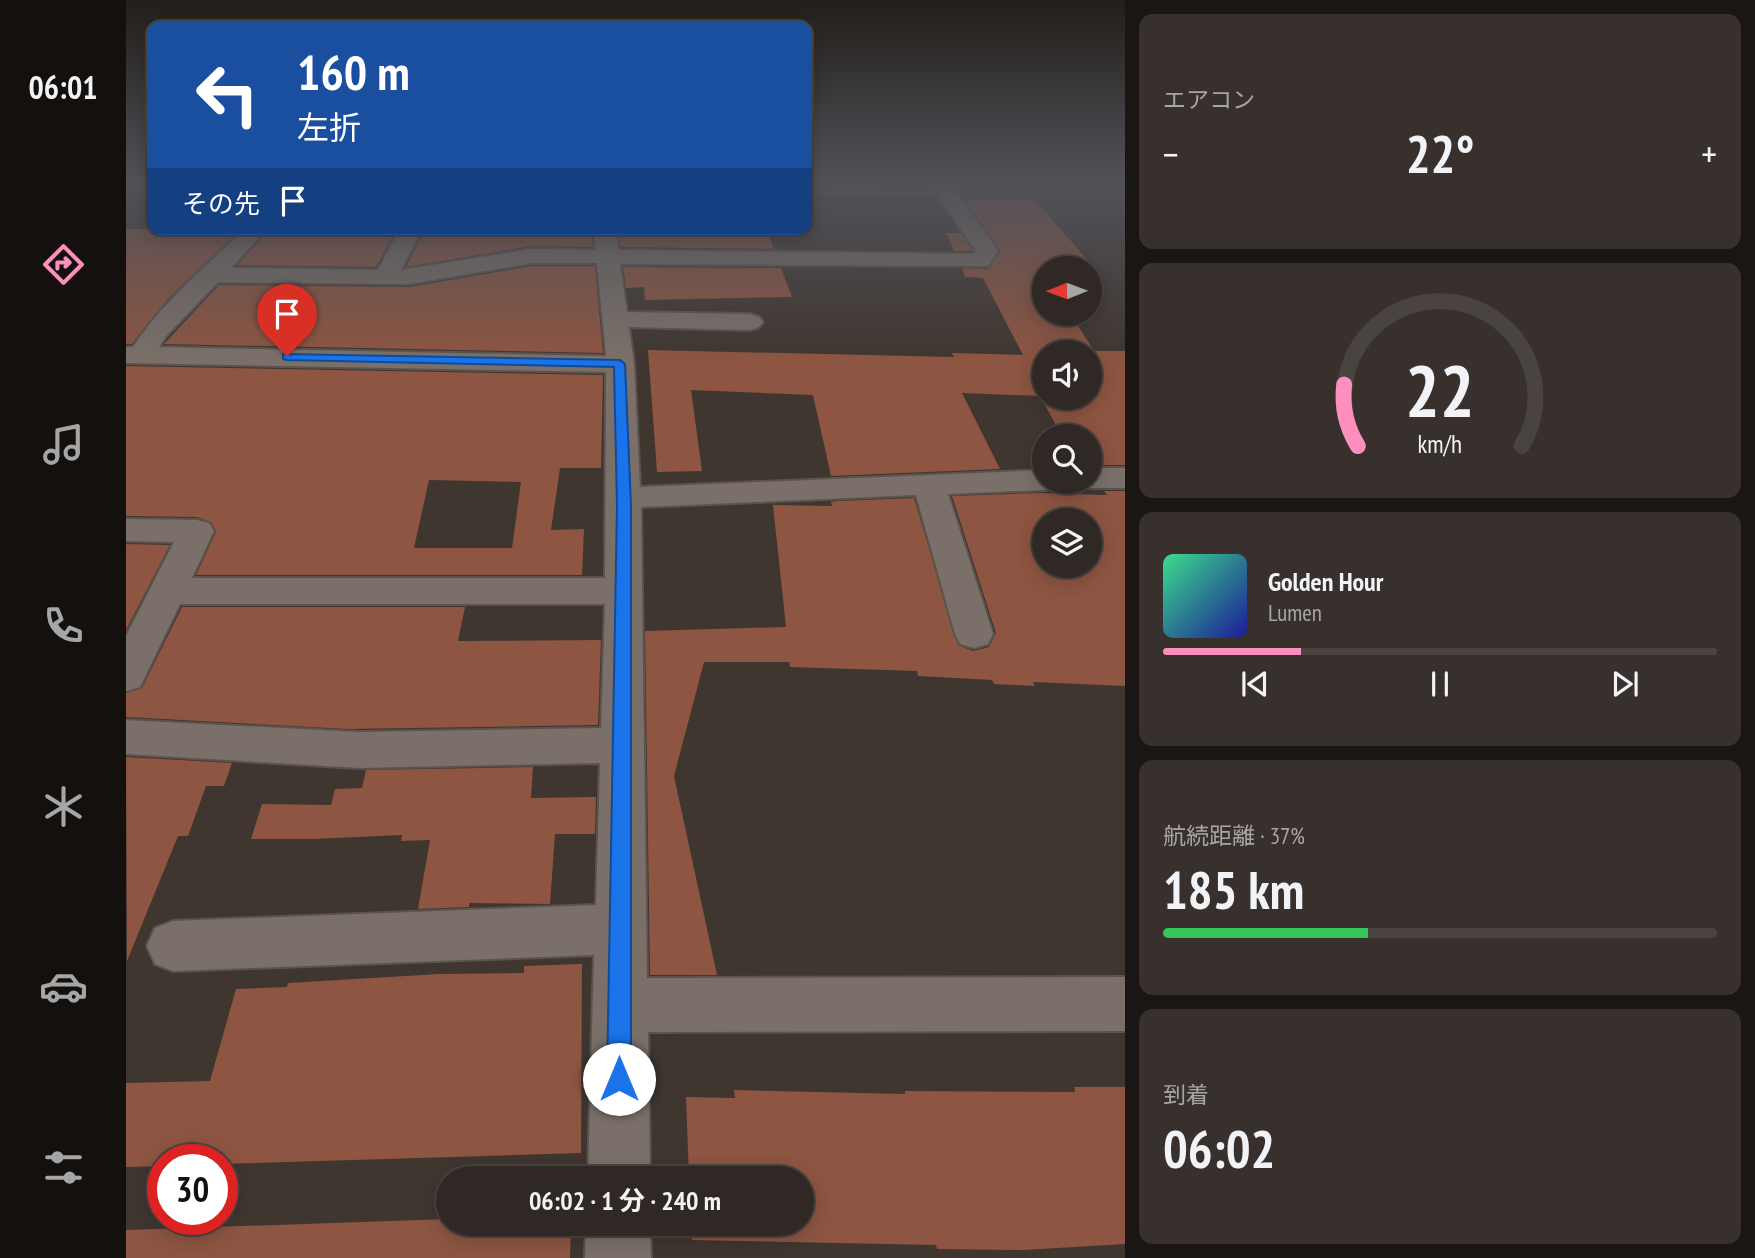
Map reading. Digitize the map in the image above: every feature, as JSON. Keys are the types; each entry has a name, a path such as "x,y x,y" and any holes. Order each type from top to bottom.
{"street":[{"path":"134,355 245,241"},
{"path":"386,277 405,241"},
{"path":"606,241 620,364 622,498 619,1166"},
{"path":"210,275 409,277 532,256 980,261 987,251 980,241"},
{"path":"615,319 750,322"},
{"path":"134,355 620,364"},
{"path":"1102,478 1125,478"},
{"path":"622,498 1032,481"},
{"path":"929,485 974,634"},
{"path":"126,530 197,531 126,676"},
{"path":"167,592 622,591"},
{"path":"126,737 359,750 621,745"},
{"path":"173,946 620,929"},
{"path":"620,1005 1125,1003"},
{"path":"618,1236 618,1258"}],"building":[{"path":"126,241 229,241 169,298 132,344 126,344"},
{"path":"259,241 391,241 376,267 237,265"},
{"path":"419,241 592,241 593,247 532,246 406,267"},
{"path":"620,241 771,241 774,249 620,247"},
{"path":"949,241 966,241 973,251 954,251"},
{"path":"993,241 1071,241 1084,256 1032,256 1032,326 1078,326 1087,340 1032,340 1032,396 962,393 1000,469 831,476 813,395 691,390 702,471 657,472 648,350 954,357 952,353 1023,355 983,278 965,277 962,268 988,269 1000,250"},
{"path":"532,266 595,266 603,353 164,344 219,285 409,287"},
{"path":"623,267 781,268 792,297 645,300 644,287 626,288"},
{"path":"1102,351 1125,351 1125,465 1102,465 1102,424 1055,424 1048,410 1102,410"},
{"path":"126,366 603,375 601,468 560,468 551,530 584,529 582,575 196,575 216,532 211,522 197,517 126,516","holes":["429,480 521,482 512,548 414,548"]},
{"path":"1104,491 1125,491 1125,686 1033,682 1035,686 994,684 992,680 918,676 917,671 790,667 789,662 704,662 674,776 717,975 650,975 645,631 786,627 773,505 832,506 831,502 837,501 914,498 958,645 973,651 989,647 996,633 952,496 1107,495"},
{"path":"126,544 170,545 126,630"},
{"path":"182,607 465,607 458,641 601,640 598,725 348,729 126,717 126,693 142,688"},
{"path":"126,757 232,763 224,786 206,786 188,836 178,836 127,961"},
{"path":"533,767 531,798 596,797 595,834 555,834 550,904 469,903 469,907 418,909 430,840 401,841 402,835 251,839 262,804 331,805 335,789 362,788 366,770"},
{"path":"582,964 581,1153 238,1164 238,1144 147,1144 147,1166 126,1167 126,1083 210,1081 236,989 287,987 288,983 439,974 524,973 524,966"},
{"path":"1074,1087 1125,1087 1125,1244 1024,1250 937,1249 936,1245 692,1240 692,1236 814,1236 814,1166 689,1166 686,1097 735,1098 734,1090 905,1094 905,1091 1075,1092"},
{"path":"436,1219 436,1236 571,1236 570,1258 126,1258 126,1230 147,1229 147,1235 238,1235 238,1226"}],"route":[{"path":"287,356 620,364 624,505 619,1079"}]}
